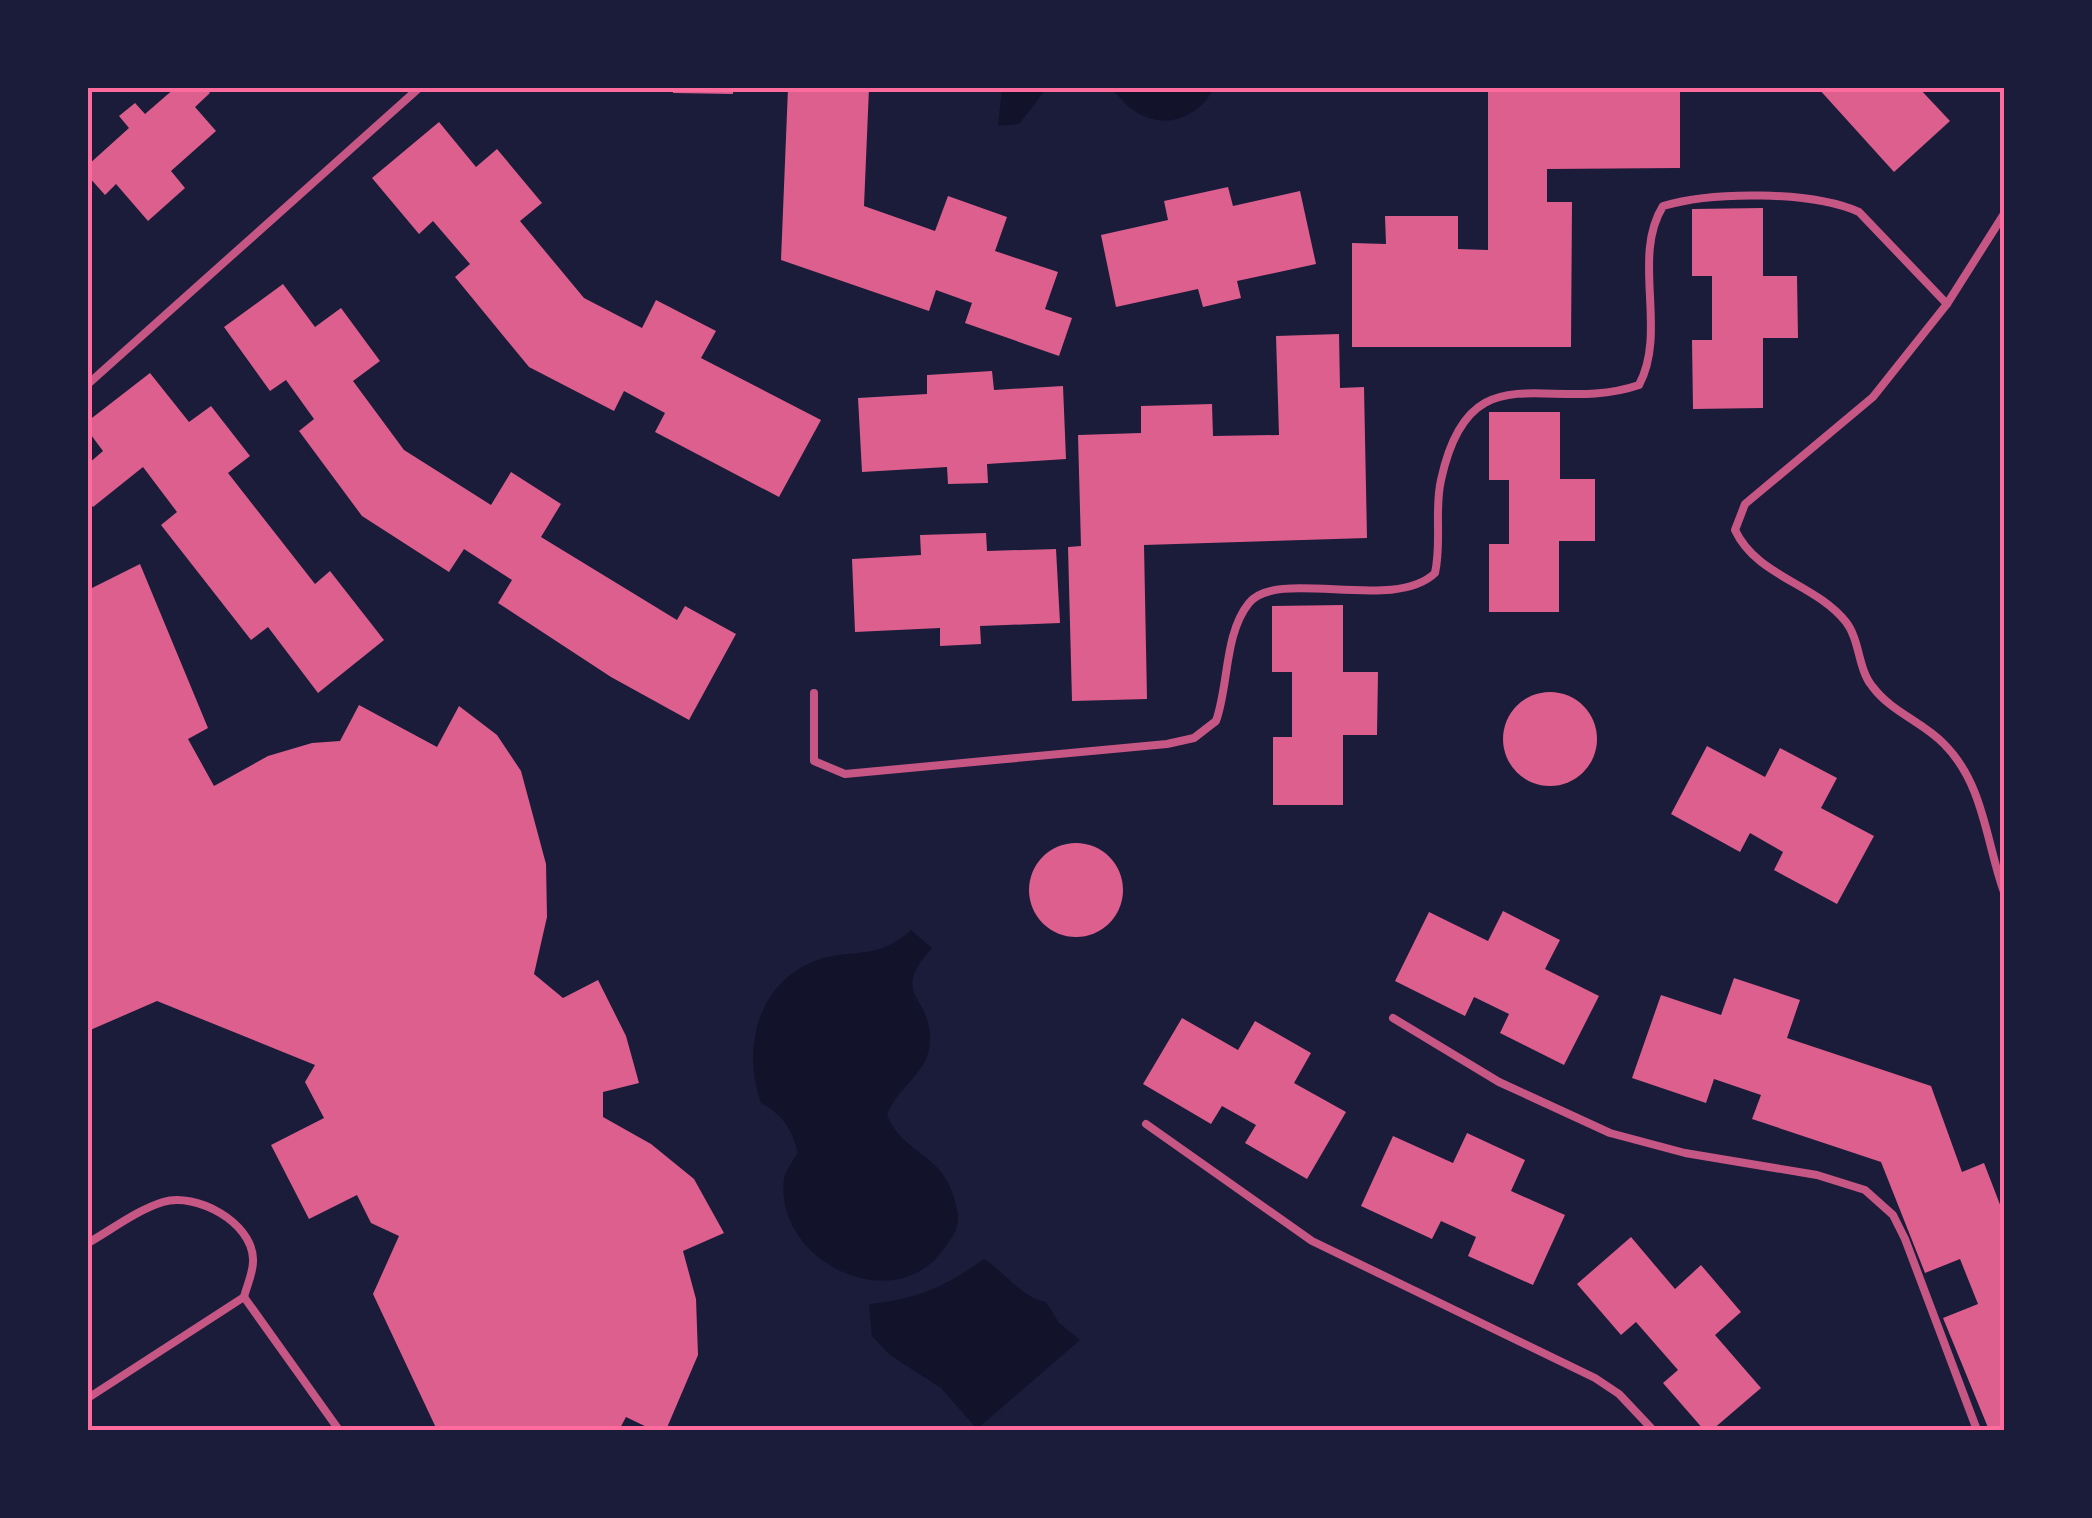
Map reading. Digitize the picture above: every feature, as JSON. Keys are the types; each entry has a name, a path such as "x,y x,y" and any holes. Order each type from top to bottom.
{"lane":[{"path":"88,384 419,88"},
{"path":"814,693 814,761 844,774 1167,744 1194,738 1216,721 1233,640 1250,602 1278,589 1394,590 1424,583 1435,573 1440,484 1458,424 1472,408 1500,396 1640,385 1649,360 1652,230 1662,206 1706,198 1820,198 1840,203 1859,212 1948,304"},
{"path":"2004,214 1948,304 1873,397 1745,504 1735,530 1760,564 1803,587 1847,623 1869,683 1897,713 1944,743 1977,792 2004,892"},
{"path":"1392,1018 1499,1082 1610,1133 1685,1152 1817,1175 1865,1190 1894,1215 1977,1430"},
{"path":"1146,1124 1312,1241 1594,1378 1619,1394 1654,1430"},
{"path":"88,1244 165,1201 195,1201 227,1220 250,1247 254,1260 244,1297 88,1398"},
{"path":"244,1297 339,1430"}],"shaded area":[{"path":"1002,88 1047,88 1019,124 998,126"},
{"path":"1110,88 1214,88 1189,114 1156,120 1133,110"},
{"path":"911,930 932,948 913,977 930,1041 924,1063 887,1115 894,1129 944,1176 952,1190 958,1221 943,1250 921,1270 896,1280 868,1279 841,1271 817,1256 798,1234 786,1208 784,1179 798,1152 785,1123 761,1103 753,1063 754,1043 766,1005 791,974 824,958 886,947"},
{"path":"984,1259 1021,1290 1046,1302 1059,1323 1080,1340 977,1429 941,1388 890,1355 872,1336 869,1304 930,1290"}],"building":[{"path":"175,88 206,88 210,93 195,107 216,131 171,171 185,188 148,221 116,184 105,195 88,176 88,165 129,128 119,116 135,103 145,114"},
{"path":"673,88 733,88 733,94 673,93"},
{"path":"788,88 869,88 864,206 935,231 948,196 1007,217 995,251 1058,272 1045,309 1072,318 1059,356 965,323 972,303 936,290 929,311 781,260"},
{"path":"1488,88 1680,88 1680,168 1547,169 1547,202 1572,202 1571,347 1352,347 1352,243 1386,244 1385,216 1458,216 1458,249 1488,250"},
{"path":"1818,88 1919,88 1950,121 1894,172"},
{"path":"439,122 476,167 497,149 542,203 520,221 584,298 642,328 656,300 716,331 701,358 821,420 779,497 655,432 665,413 624,391 614,411 529,367 455,277 470,264 433,221 419,234 372,178"},
{"path":"1228,187 1233,206 1300,191 1316,264 1237,281 1241,298 1203,307 1198,289 1116,307 1101,235 1168,220 1164,201"},
{"path":"1763,208 1763,276 1797,276 1798,338 1763,338 1763,408 1693,409 1692,340 1712,340 1712,276 1692,276 1692,209"},
{"path":"283,284 315,327 341,308 380,361 353,381 404,450 491,505 511,472 561,504 541,537 677,620 685,606 736,634 689,720 611,677 498,603 512,580 464,549 449,572 362,516 299,431 314,419 286,380 270,391 224,327"},
{"path":"1339,334 1340,388 1364,387 1367,538 1144,545 1147,699 1072,701 1068,547 1081,546 1078,435 1141,433 1141,406 1212,404 1213,436 1279,435 1276,336"},
{"path":"992,371 994,390 1063,386 1066,459 987,464 988,483 948,484 947,467 862,472 858,398 927,394 927,375"},
{"path":"150,373 189,422 211,406 250,456 228,473 315,584 330,571 384,640 318,693 268,627 251,640 161,525 177,512 143,467 93,507 88,500 88,464 103,451 88,431 88,421"},
{"path":"1489,412 1560,412 1560,479 1595,479 1595,541 1559,541 1559,612 1489,612 1489,544 1509,544 1509,480 1489,480"},
{"path":"986,533 987,551 1056,549 1060,623 980,626 981,644 940,646 940,628 855,632 852,559 921,555 920,535"},
{"path":"140,564 208,728 188,739 214,786 268,756 312,743 340,741 359,705 437,747 459,706 497,735 521,771 546,864 547,917 534,974 563,998 598,980 626,1036 639,1083 603,1092 603,1117 651,1144 694,1179 724,1233 683,1251 696,1299 698,1355 666,1430 653,1430 626,1417 619,1430 437,1430 373,1294 399,1236 371,1223 357,1195 309,1219 271,1145 324,1118 305,1082 315,1065 157,1001 88,1031 88,590"},
{"path":"1343,605 1343,672 1378,672 1377,735 1343,735 1343,805 1273,805 1273,737 1292,737 1292,672 1272,672 1272,606"},
{"path":"1550,692 1568,695 1584,705 1594,721 1594,757 1584,773 1568,783 1550,786 1532,783 1516,773 1506,757 1503,739 1506,721 1516,705 1532,695"},
{"path":"1707,746 1765,777 1780,748 1837,778 1821,808 1874,836 1837,904 1774,870 1783,852 1750,833 1740,852 1671,814"},
{"path":"1076,843 1094,847 1109,857 1119,872 1123,890 1119,908 1109,923 1094,933 1076,937 1058,933 1043,923 1033,908 1029,890 1033,872 1043,857 1058,847"},
{"path":"1503,911 1560,940 1545,969 1599,996 1564,1065 1500,1033 1509,1014 1474,997 1465,1016 1395,981 1429,912 1488,941"},
{"path":"1734,978 1800,1000 1787,1038 1931,1086 1962,1172 1984,1163 2004,1215 2004,1430 1989,1430 1943,1318 1978,1304 1960,1259 1925,1273 1881,1162 1752,1119 1761,1095 1714,1079 1706,1103 1632,1078 1661,995 1721,1015"},
{"path":"1182,1018 1238,1050 1255,1021 1311,1053 1294,1083 1346,1112 1307,1179 1245,1143 1256,1125 1222,1106 1211,1124 1143,1084"},
{"path":"1467,1133 1525,1160 1511,1191 1565,1215 1533,1285 1468,1256 1476,1237 1441,1221 1432,1239 1361,1206 1393,1136 1453,1163"},
{"path":"1631,1237 1675,1289 1701,1265 1741,1312 1715,1335 1761,1388 1712,1430 1704,1430 1663,1383 1678,1370 1636,1322 1621,1335 1577,1284"}]}
